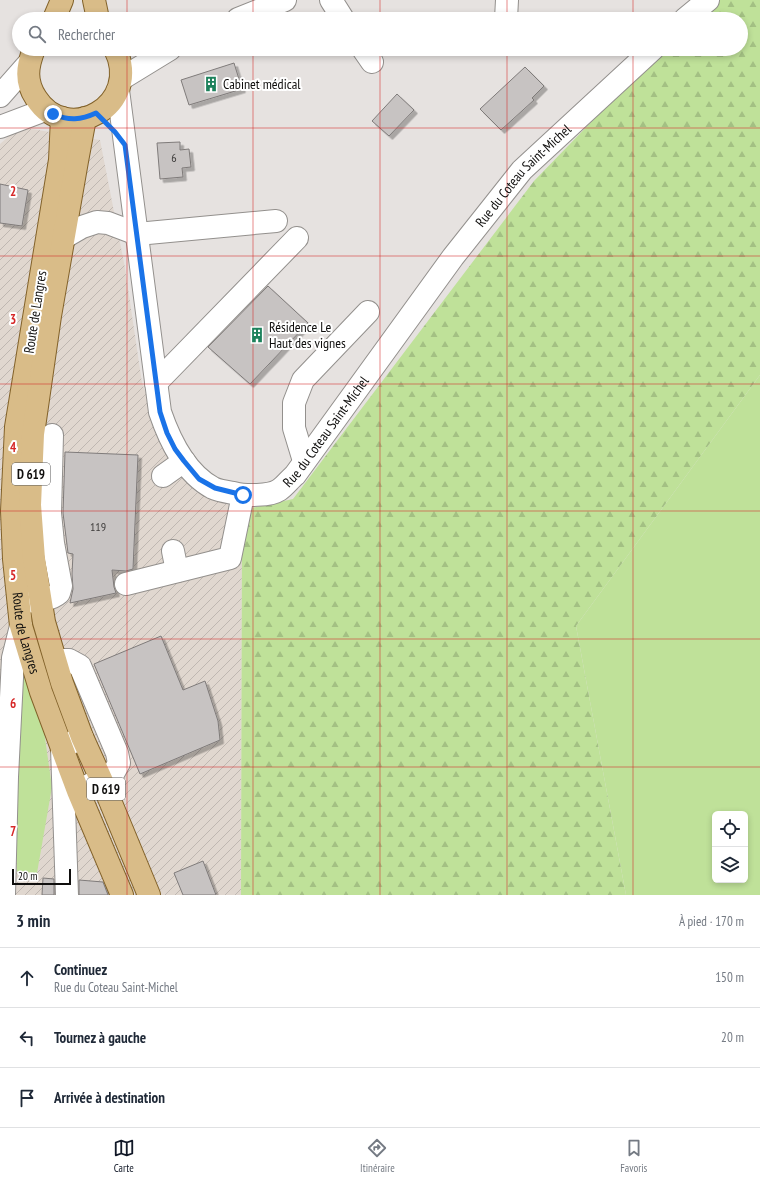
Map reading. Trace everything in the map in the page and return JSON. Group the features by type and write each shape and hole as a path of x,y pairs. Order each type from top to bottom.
{"main road":[{"path":"57,12 62,0"},
{"path":"94,0 97,12"},
{"path":"31,56 28,77 32,91 53,114 74,120 91,116 103,110 112,101 120,85 122,68 118,56"},
{"name":"Route de Langres","path":"53,114 60,160 16,427 12,511 21,626 40,692 78,791 122,895"},
{"name":"Route de Langres","path":"82,737 62,683 44,622 40,600 16,559 30,505 33,434 63,238 91,116"},
{"name":"D 619","path":"82,737 149,895"}],"street":[{"path":"255,12 285,0"},
{"path":"331,0 339,12"},
{"path":"506,12 507,0"},
{"path":"693,12 708,0"},
{"path":"0,96 31,56"},
{"path":"120,85 160,56"},
{"name":"Rue du Coteau Saint-Michel","path":"120,85 125,145 160,412 167,433 184,461 199,479 215,488 243,495 256,495 278,490 294,474 453,258 522,170 645,56"},
{"path":"0,127 53,114"},
{"path":"91,116 115,132 125,145"},
{"path":"63,238 82,227 97,222 108,223 137,234 276,221"},
{"path":"156,383 297,238"},
{"path":"304,461 294,428 294,403 303,380 368,312"},
{"path":"19,603 56,597 61,586 53,543 50,513 52,435"},
{"path":"163,476 184,461"},
{"path":"126,584 175,561 230,558 243,495"},
{"path":"0,648 21,626"},
{"path":"4,895 7,777 13,658 21,626"},
{"path":"56,660 69,660 80,666 117,753 119,763 114,772 78,791"},
{"path":"66,895 62,748 82,737"}],"shaded area":[{"path":"19,127 100,140 125,268 142,383 172,462 196,492 242,510 241,895 0,895 0,144"}],"green space":[{"path":"709,0 760,0 760,375 576,626 626,895 241,895 242,510 293,499 534,181 655,56 748,56 748,12 698,12"},
{"path":"760,375 760,895 626,895 576,626"},
{"path":"18,673 27,673 43,724 52,787 37,873 17,872 13,751"}],"building":[{"name":"Cabinet médical","path":"234,63 242,89 189,105 181,80"},
{"path":"525,67 544,86 532,98 534,100 501,130 480,109"},
{"path":"397,94 414,110 389,136 372,121"},
{"path":"180,142 180,150 189,149 191,167 182,168 183,177 160,179 157,143"},
{"path":"0,184 28,190 22,226 0,223"},
{"name":"Résidence Le Haut des vignes","path":"268,286 308,323 250,384 208,347"},
{"path":"65,452 138,455 133,569 126,571 112,570 116,593 70,603 73,589 73,554 68,553 63,513"},
{"path":"161,636 183,690 205,681 218,721 220,740 140,774 94,664"},
{"path":"203,861 216,895 183,895 174,873"},
{"path":"43,878 54,879 54,895 42,895"},
{"path":"79,880 103,882 108,895 79,895"}],"place":[{"name":"Cabinet médical","path":"211,84"},
{"name":"Résidence Le Haut des vignes","path":"257,335"}],"route":[{"path":"53,114 62,118 74,120 86,118 96,113 115,132 125,145 160,412 167,433 175,449 199,479 215,488 243,495"}]}
